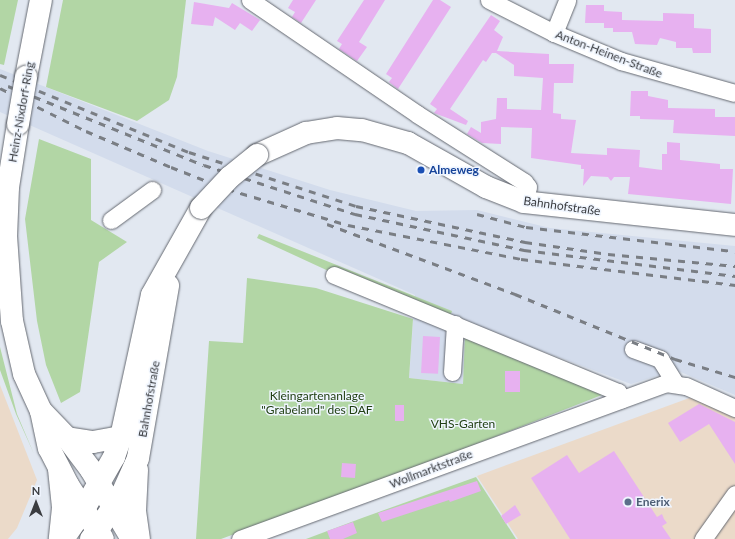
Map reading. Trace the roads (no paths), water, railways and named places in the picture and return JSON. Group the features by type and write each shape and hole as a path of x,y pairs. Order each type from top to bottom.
{"main road":[{"name":"Heinz-Nixdorf-Ring","path":"41,0 26,77 8,187 6,236 12,321 24,374 41,411 49,448 59,469 84,509 97,536"},
{"name":"Bahnhofstraße","path":"62,539 84,509 114,457 121,437 147,310 172,258 201,208 230,177 257,155 306,133 337,128 377,132 408,143 486,187 735,225"},
{"name":"Bahnhofstraße","path":"97,536 138,458 149,410 172,258"},
{"name":"Heinz-Nixdorf-Ring","path":"41,411 68,438 100,483 132,539"},
{"path":"68,438 93,442 121,437"},
{"path":"138,458 135,511 139,539"},
{"path":"59,469 63,508 62,539"}],"street":[{"path":"250,0 416,114 524,192"},
{"name":"Anton-Heinen-Straße","path":"489,0 554,33 635,66 735,93"},
{"path":"554,33 567,0"},
{"path":"111,220 152,190"},
{"path":"334,275 618,392 621,399"},
{"path":"452,372 454,324"},
{"path":"633,349 660,359 675,384"},
{"name":"Wollmarktstraße","path":"240,539 666,383 675,384 735,408"},
{"path":"703,539 735,494"}],"railway":[{"path":"0,75 189,152 356,206 525,242 608,254 735,266"},
{"path":"8,86 204,165 355,214 524,250 735,276"},
{"path":"0,88 86,131 171,167 227,189 348,225 521,259 735,285"},
{"path":"477,214 526,227 735,251"},
{"path":"327,224 515,294 675,359 735,377"}],"place":[{"name":"Almeweg","path":"421,170"},
{"name":"Enerix","path":"628,502"}],"park label":[{"name":"Kleingartenanlage \"Grabeland\" des DAF","path":"317,403"},
{"name":"VHS-Garten","path":"463,424"}]}
